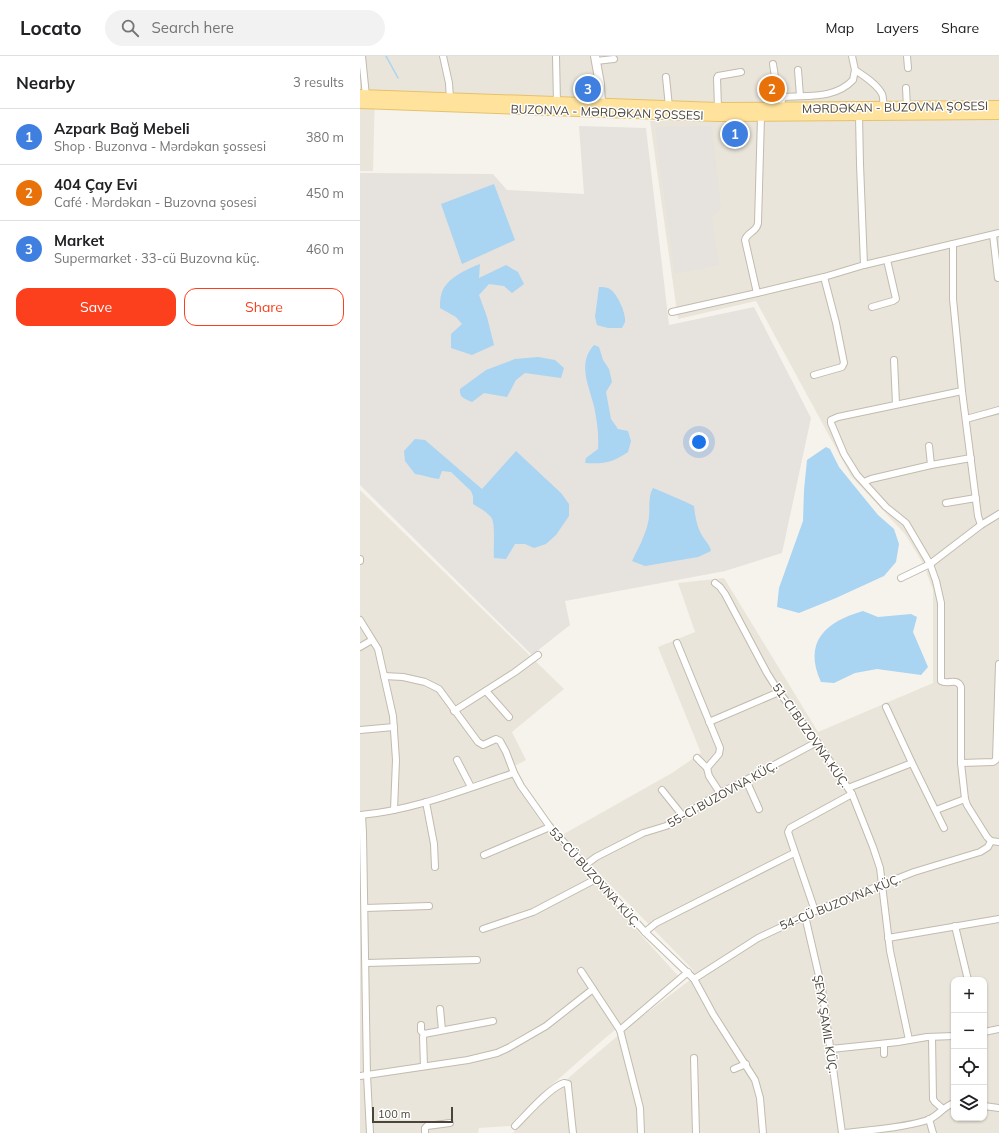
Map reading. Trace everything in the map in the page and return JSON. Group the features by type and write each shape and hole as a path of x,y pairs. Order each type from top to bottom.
{"main road":[{"name":"MƏRDƏKAN - BUZOVNA ŞOSESI","path":"362,98 450,99 718,108 781,104 883,107 999,106"},
{"name":"BUZONVA - MƏRDƏKAN ŞOSSESI","path":"362,98 624,113 761,117 999,114"}],"street":[{"path":"362,56 362,98"},
{"path":"443,56 449,83 450,99"},
{"path":"556,56 557,103"},
{"path":"781,104 785,97 826,94 840,90 853,80 855,70 852,56"},
{"path":"907,56 908,68"},
{"path":"601,105 600,84 595,58 614,59"},
{"path":"773,64 781,104"},
{"path":"798,70 800,96"},
{"path":"855,70 867,78 880,92 883,98 883,107"},
{"path":"718,108 717,78 722,75 741,72"},
{"path":"666,77 669,107"},
{"path":"906,88 907,107"},
{"path":"859,115 864,265"},
{"path":"757,293 745,240 748,234 756,229 758,223 761,117"},
{"path":"672,312 824,277 864,265 996,234 998,278"},
{"path":"953,244 953,289 962,391 978,516 981,525"},
{"path":"872,307 893,301 896,298 887,260"},
{"path":"814,375 842,367 844,363 836,323 824,277"},
{"path":"894,360 896,404"},
{"path":"962,391 838,417 831,420 831,426 844,454 864,482 886,507 906,523 930,564 941,603 941,680 945,683 957,682 961,687 961,763 965,799 967,805 991,841 999,842"},
{"path":"966,419 999,410"},
{"path":"929,446 931,464"},
{"path":"864,482 931,464 971,458"},
{"path":"946,503 976,498"},
{"path":"901,578 930,564 981,525 999,514"},
{"name":"51-CI BUZOVNA KÜÇ.","path":"715,583 725,594 758,658 779,692 818,742 852,794 876,856 882,885 888,938 909,1040"},
{"path":"360,620 378,649 394,727 396,760 394,810"},
{"path":"360,647 372,640"},
{"path":"677,643 720,752 707,768"},
{"path":"454,711 538,655"},
{"path":"961,763 993,762 996,760 999,664"},
{"name":"53-CÜ BUZOVNA KÜÇ.","path":"384,676 403,677 433,685 444,694 454,711 475,739 480,743 486,744 496,739 500,741 521,786 550,827 645,932 694,979 713,1014 755,1080 758,1088 763,1118 763,1133"},
{"path":"486,691 509,717"},
{"path":"709,722 779,692"},
{"path":"886,707 944,828"},
{"path":"360,730 394,727"},
{"name":"55-CI BUZOVNA KÜÇ.","path":"584,866 596,857 643,833 662,827 720,793 818,742"},
{"path":"697,758 707,768 709,776 720,793"},
{"path":"458,760 470,787"},
{"path":"848,788 912,763"},
{"path":"370,1133 364,966 365,908 361,815 394,810 426,802 514,773"},
{"path":"746,780 759,809"},
{"path":"662,790 682,816"},
{"path":"815,911 788,832 790,828 852,794"},
{"path":"936,810 965,799"},
{"path":"426,802 434,844 435,867"},
{"path":"484,855 550,827"},
{"name":"54-CÜ BUZOVNA KÜÇ.","path":"694,979 758,938 804,916 914,872 980,852 988,847 991,841"},
{"path":"645,932 656,923 794,853"},
{"path":"483,929 533,912 596,879"},
{"path":"365,908 430,906"},
{"name":"ŞEYX ŞAMIL KÜÇ.","path":"804,916 822,989 843,1133"},
{"path":"888,938 999,920"},
{"path":"955,926 967,977"},
{"path":"364,966 477,960"},
{"path":"581,971 620,1030 640,1108 641,1133"},
{"path":"620,1030 688,972"},
{"path":"360,1076 480,1058 508,1048 551,1023 593,989"},
{"path":"440,1009 442,1030"},
{"path":"424,1034 493,1021"},
{"path":"421,1025 421,1031 424,1034 424,1066"},
{"path":"987,1031 999,1029"},
{"path":"831,1049 951,1036"},
{"path":"932,1037 933,1099 934,1102 943,1109"},
{"path":"884,1044 884,1054"},
{"path":"694,1058 696,1133"},
{"path":"734,1069 746,1064"},
{"path":"515,1126 547,1095 559,1085 566,1083 568,1086 572,1133"},
{"path":"843,1133 863,1132 930,1119 947,1105 951,1104"},
{"path":"987,1106 999,1108"},
{"path":"930,1119 933,1133"},
{"path":"425,1133 425,1128 427,1126 450,1123"},
{"path":"899,1125 900,1133"}],"shaded area":[{"path":"360,56 999,56 999,102 756,103 607,100 375,92 373,171 360,171"},
{"path":"999,118 999,510 924,565 905,534 851,476 756,301 678,319 650,121"},
{"path":"579,126 646,128 669,325 754,307 811,418 782,553 725,571 565,601 570,625 532,655 360,485 360,173 493,174 507,190 584,194"},
{"path":"712,126 721,209 712,216 719,265 675,274 655,127"},
{"path":"360,490 564,689 512,732 526,760 509,769 518,788 541,822 558,843 679,977 604,1039 546,1090 510,1126 479,1128 478,1133 360,1133"},
{"path":"999,517 999,1133 513,1133 574,1073 628,1027 690,980 693,970 562,835 672,773 701,753 658,647 695,632 678,583 724,578 818,732 933,683 933,590 926,571"}],"water":[{"path":"494,184 515,240 462,264 441,204"},
{"path":"480,264 479,278 506,265 518,272 524,284 512,293 504,286 489,284 479,295 487,317 494,345 472,355 451,348 451,334 462,324 456,317 440,308 440,300 442,292 448,282 464,271"},
{"path":"599,287 608,288 618,298 625,318 622,328 608,328 597,325 595,317"},
{"path":"594,345 599,347 603,360 609,369 612,382 606,392 611,419 618,429 628,431 631,441 628,452 612,461 603,463 585,463 586,458 598,449 596,417 587,383 585,367 586,359"},
{"path":"538,357 555,360 564,368 561,378 525,373 516,380 507,397 484,393 472,402 463,398 460,394 460,389 486,370 515,359"},
{"path":"415,439 425,440 482,489 516,451 561,493 569,504 569,516 556,535 546,544 534,548 525,544 515,544 506,559 494,558 493,520 487,513 473,504 473,496 471,491 451,472 442,471 439,479 415,474 405,461 404,451"},
{"path":"826,447 830,449 839,467 878,515 894,529 899,544 896,562 884,576 799,613 777,607 779,588 803,521 807,460"},
{"path":"653,488 694,506 699,530 709,545 711,551 698,557 645,566 632,561 647,528 650,496"},
{"path":"863,611 878,617 911,614 917,617 913,632 928,667 921,675 877,669 855,673 834,683 821,682 816,668 815,656 816,645 821,636 828,628 838,621"}],"waterway":[{"path":"386,56 398,78"}],"place":[{"name":"Market","path":"588,89"},
{"name":"404 Çay Evi","path":"772,89"},
{"name":"Azpark Bağ Mebeli","path":"735,134"}]}
